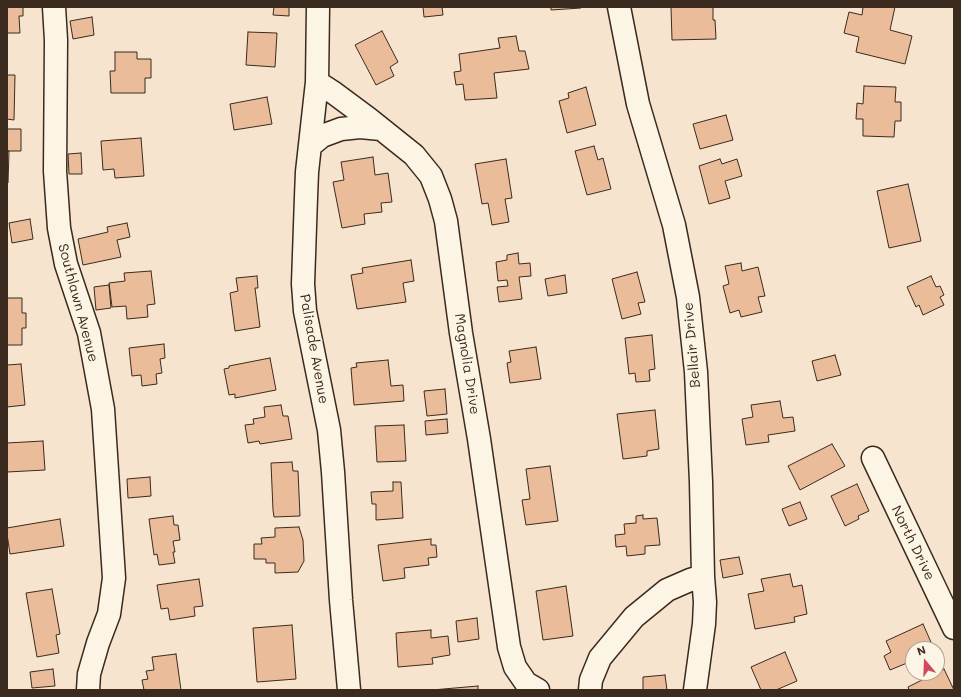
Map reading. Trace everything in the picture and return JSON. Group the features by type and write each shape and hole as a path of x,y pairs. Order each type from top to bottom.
{"street":[{"name":"Southlawn Avenue","path":"54,7 56,40 54,171 59,228 66,264 89,333 103,409 114,578 109,614 88,674 88,690"},
{"name":"Palisade Avenue","path":"318,7 317,82 307,172 303,284 305,311 329,430 349,690"},
{"name":"Bellair Drive","path":"619,7 638,104 674,225 688,297 696,372 705,602 704,624 694,690"},
{"name":"Magnolia Drive","path":"317,82 382,129 414,155 431,176 440,199 446,221 461,333 479,439 509,647 515,666 526,683 538,690"},
{"path":"310,146 322,136 341,129 382,129"},
{"name":"North Drive","path":"873,458 954,628"},
{"path":"590,690 591,680 600,658 634,617 667,590 703,576"}],"building":[{"path":"7,7 23,7 23,16 19,16 20,33 7,33"},
{"path":"274,7 289,7 289,16 273,15"},
{"path":"423,7 442,7 443,15 424,17"},
{"path":"551,7 581,7 581,8 551,10"},
{"path":"671,7 713,7 713,20 715,20 716,39 672,40"},
{"path":"863,7 895,7 890,30 912,36 905,64 856,52 859,37 844,33 849,12 862,15"},
{"path":"92,17 94,35 73,39 70,21"},
{"path":"382,31 398,62 390,67 394,76 376,85 355,45"},
{"path":"248,32 277,33 275,67 246,65"},
{"path":"516,36 519,51 525,51 529,69 494,73 497,98 465,100 463,84 456,85 454,72 461,71 459,54 500,48 498,38"},
{"path":"115,52 137,52 137,59 151,59 151,78 145,78 145,93 111,93 110,71 115,71"},
{"path":"7,75 15,75 14,120 7,119"},
{"path":"864,86 896,87 895,102 901,102 901,121 895,121 894,137 863,136 863,119 856,119 857,103 863,104"},
{"path":"586,87 596,125 567,133 559,101 569,98 568,93"},
{"path":"267,97 272,124 234,130 230,104"},
{"path":"726,115 733,140 700,149 693,124"},
{"path":"7,129 21,129 21,151 7,151"},
{"path":"141,138 144,176 115,178 114,169 103,170 101,141"},
{"path":"594,146 598,160 603,158 611,189 587,195 575,151"},
{"path":"7,151 9,151 8,183 7,183"},
{"path":"81,153 82,174 69,174 68,154"},
{"path":"373,157 375,175 388,173 392,202 381,203 382,212 364,214 365,224 342,228 333,182 344,180 341,162"},
{"path":"506,159 512,198 505,199 509,222 492,225 488,203 482,204 475,164"},
{"path":"720,159 722,164 737,159 742,176 725,181 730,198 709,204 699,166"},
{"path":"908,184 921,241 889,248 877,191"},
{"path":"30,219 33,239 12,243 9,223"},
{"path":"127,223 130,237 117,240 121,257 83,265 78,239 108,232 107,227"},
{"path":"518,253 519,264 530,263 531,276 519,277 522,299 499,302 497,287 508,286 507,280 498,281 496,262 507,260 507,255"},
{"path":"411,260 414,281 403,283 406,302 357,309 351,275 363,273 362,268"},
{"path":"741,263 742,271 758,267 765,296 758,297 762,312 741,317 739,310 730,313 723,286 729,284 725,266"},
{"path":"151,271 155,304 147,305 148,317 127,319 126,306 112,307 109,283 125,281 124,273"},
{"path":"637,272 645,302 638,303 641,314 622,319 612,279"},
{"path":"565,275 567,293 548,296 545,279"},
{"path":"257,276 258,288 255,288 260,327 235,331 230,293 238,291 236,278"},
{"path":"931,276 936,287 940,286 944,295 940,297 944,305 923,315 919,305 916,307 907,287"},
{"path":"109,285 111,308 96,310 94,287"},
{"path":"7,298 22,298 22,313 26,313 26,328 22,328 22,345 7,345"},
{"path":"652,335 655,369 649,370 650,381 636,382 635,373 629,374 625,338"},
{"path":"164,344 165,358 160,359 162,373 156,374 157,384 142,386 141,375 132,376 129,348"},
{"path":"536,347 541,379 510,383 507,363 511,362 509,351"},
{"path":"835,355 841,375 817,381 812,361"},
{"path":"270,358 276,390 235,398 235,394 229,395 224,369 229,368 229,366"},
{"path":"388,360 391,386 403,385 404,401 354,405 351,368 357,367 356,363"},
{"path":"21,364 25,405 7,407 7,365"},
{"path":"445,389 447,414 427,416 424,391"},
{"path":"780,401 783,418 793,417 795,431 768,435 769,442 746,445 742,419 753,417 751,405"},
{"path":"281,405 283,416 288,416 292,439 260,444 259,441 248,443 245,425 254,424 253,419 265,417 264,407"},
{"path":"655,410 659,449 647,451 647,456 623,459 617,414"},
{"path":"447,419 448,433 426,435 425,421"},
{"path":"404,425 406,461 377,462 375,426"},
{"path":"43,441 45,470 7,472 7,443"},
{"path":"832,444 845,466 800,490 788,466"},
{"path":"292,462 293,471 298,471 300,516 274,517 271,463"},
{"path":"550,466 558,521 526,525 522,500 530,499 526,469"},
{"path":"150,477 151,496 128,498 127,479"},
{"path":"393,482 401,482 403,518 376,520 376,504 372,504 371,492 393,491"},
{"path":"857,484 869,511 858,516 859,519 845,526 831,496"},
{"path":"800,502 807,519 789,526 782,509"},
{"path":"643,515 643,519 657,518 660,545 645,546 645,554 627,556 626,546 616,547 615,535 625,534 624,524 636,523 636,516"},
{"path":"173,516 174,525 178,525 180,540 173,541 175,563 159,565 157,554 154,555 149,519"},
{"path":"60,519 64,546 10,554 7,528"},
{"path":"299,527 303,540 304,561 298,572 275,573 275,563 266,563 266,559 254,559 254,544 262,544 261,538 275,537 275,528"},
{"path":"431,539 431,545 436,545 437,557 428,558 429,565 404,568 405,578 383,581 378,545"},
{"path":"739,557 743,574 723,578 720,560"},
{"path":"790,574 793,587 802,585 807,614 794,617 795,622 755,629 748,594 764,591 761,579"},
{"path":"199,579 203,606 194,607 195,616 170,620 168,608 161,609 157,585"},
{"path":"566,586 573,636 543,640 536,591"},
{"path":"52,589 60,634 56,635 59,653 37,657 26,593"},
{"path":"477,618 479,639 458,642 456,621"},
{"path":"923,624 930,641 905,641 905,664 890,670 884,656 891,652 886,641"},
{"path":"292,625 296,679 257,682 253,628"},
{"path":"431,630 431,638 448,636 450,655 432,658 433,664 398,667 396,633"},
{"path":"785,652 797,681 776,690 761,690 751,667"},
{"path":"176,654 181,690 144,690 142,680 148,679 146,671 154,670 152,657"},
{"path":"53,669 55,686 32,688 30,672"},
{"path":"945,671 954,690 909,690 908,687 920,681 945,681"},
{"path":"665,675 667,690 643,690 643,677"},
{"path":"478,686 478,690 432,690"}]}
